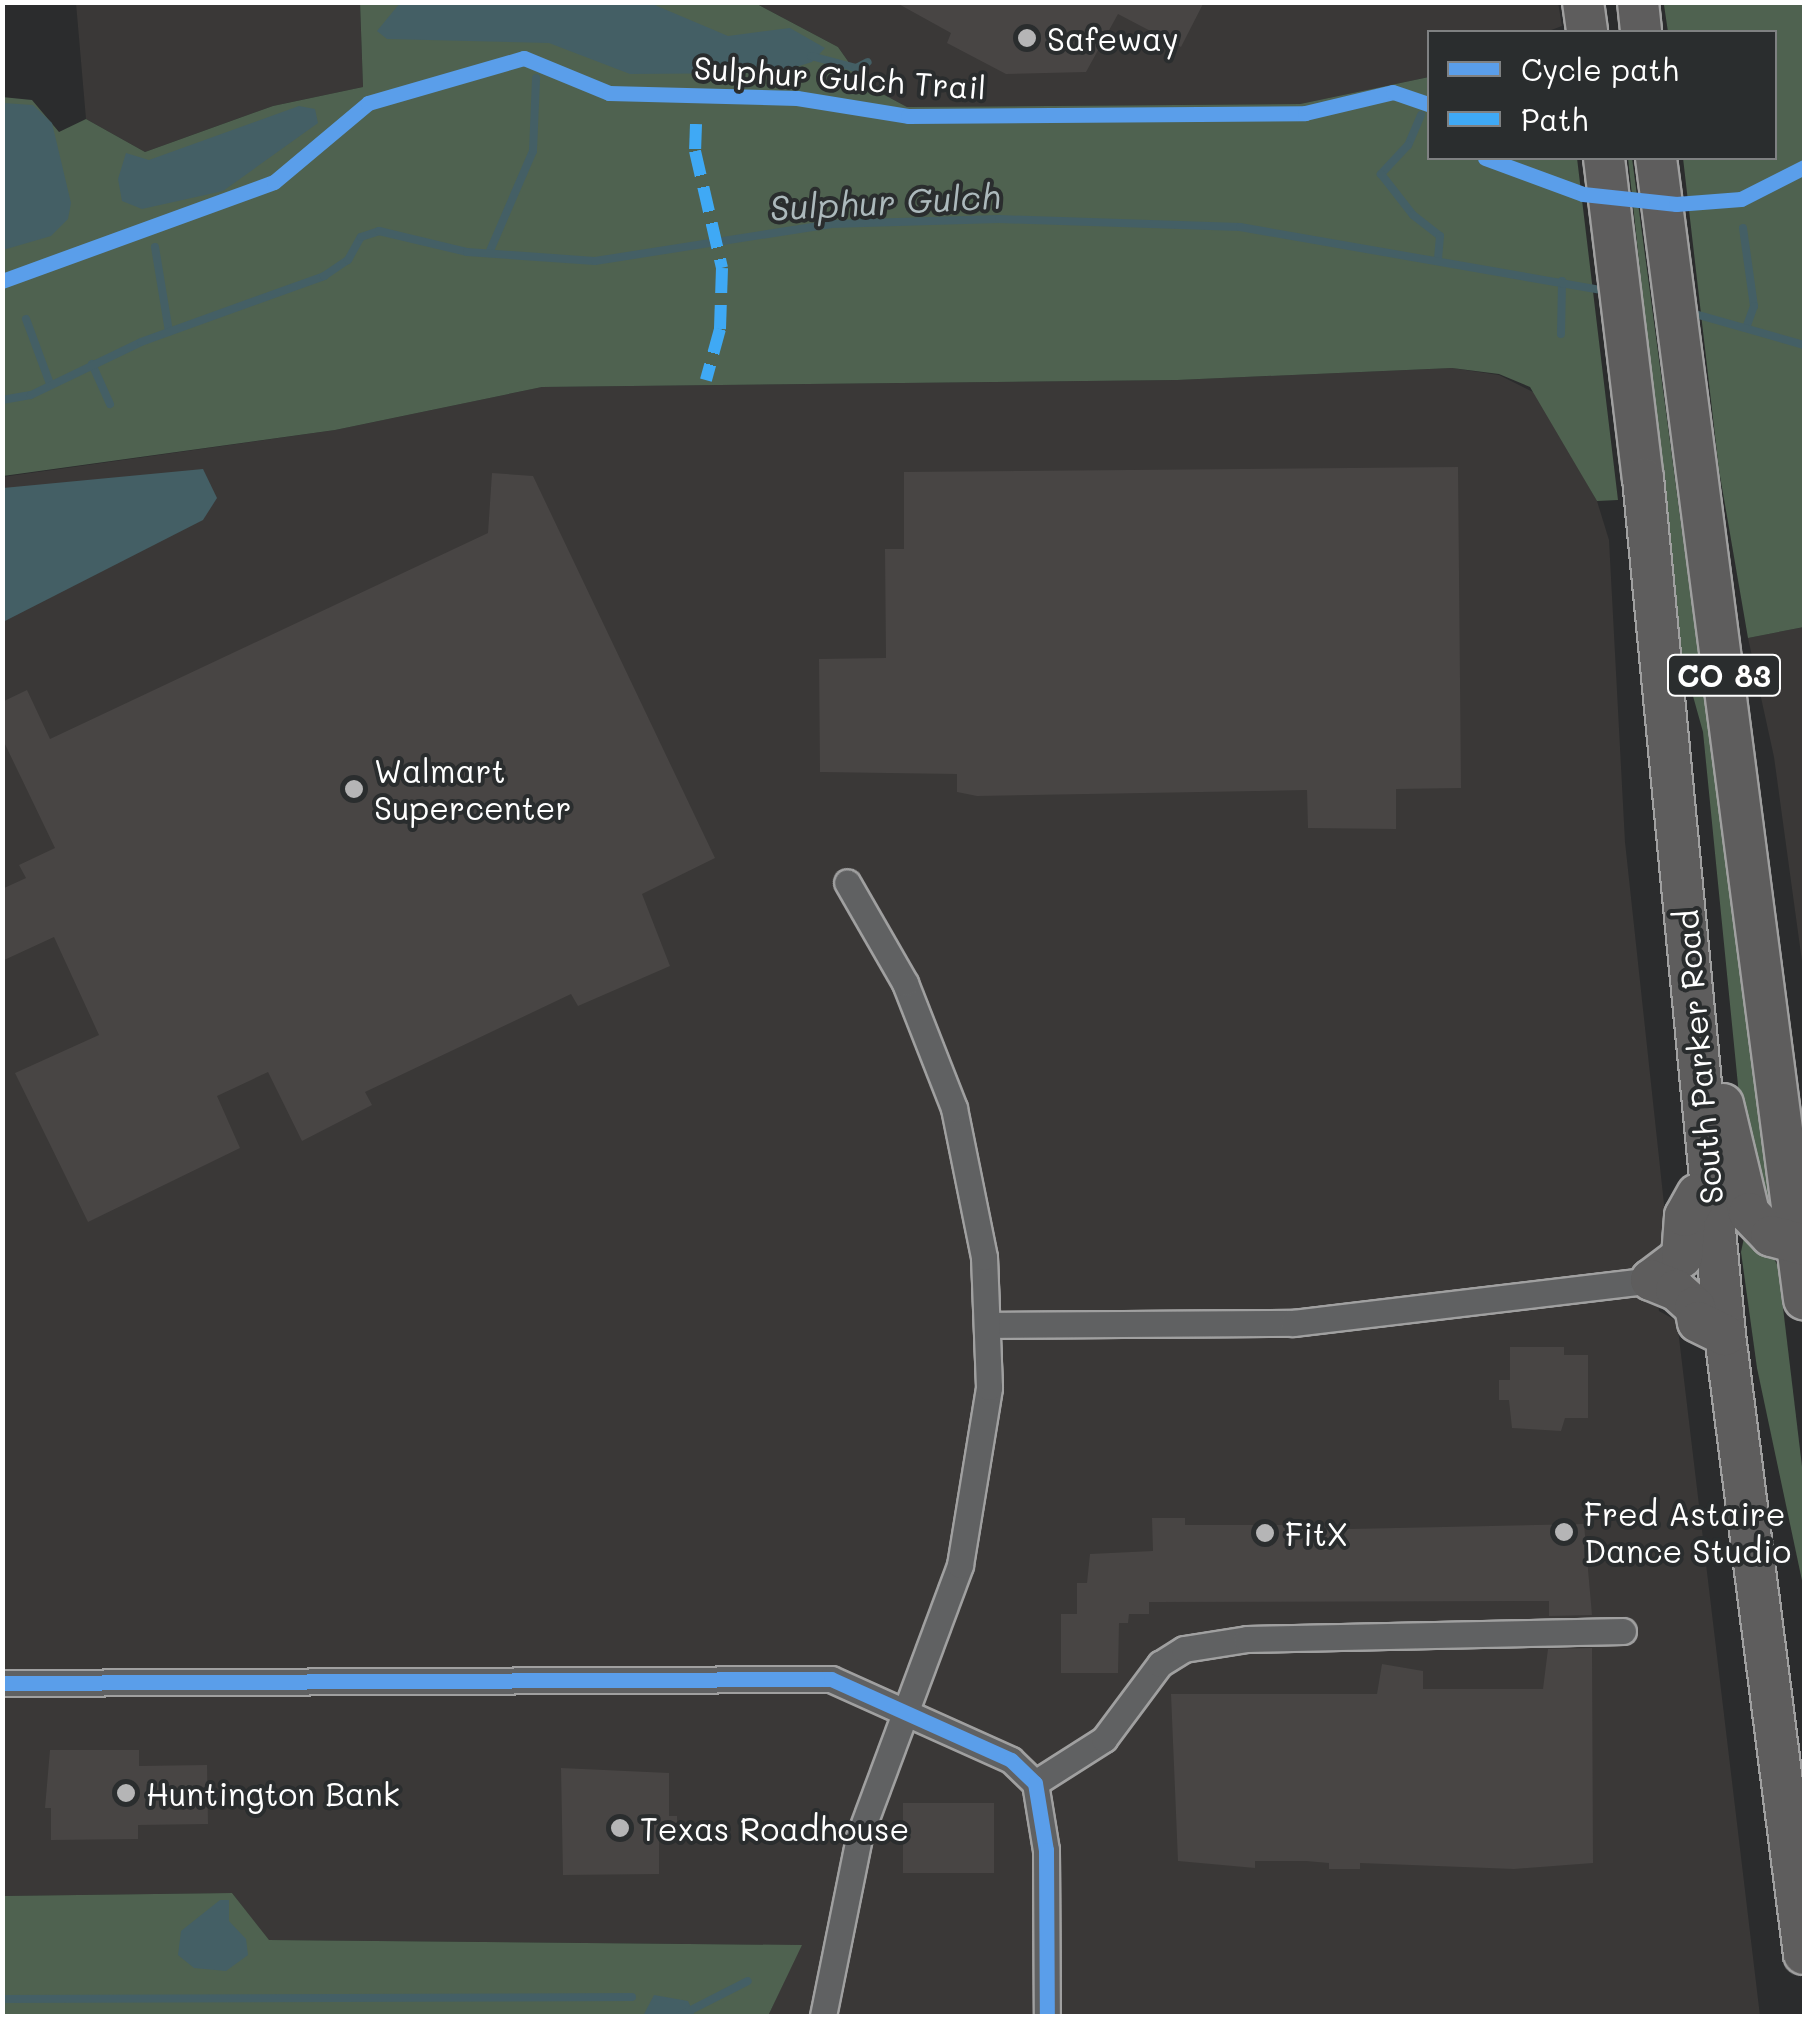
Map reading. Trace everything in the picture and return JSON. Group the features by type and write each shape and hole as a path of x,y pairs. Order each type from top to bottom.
{"highway":[{"path":"1583,2 1588,30"},
{"path":"1638,2 1641,30"},
{"name":"South Parker Road","path":"1604,160 1642,478 1725,1335 1804,1954"},
{"name":"CO 83","path":"1656,160 1694,472 1801,1245 1804,1299"},
{"path":"1753,877 1804,1106"},
{"path":"1688,944 1743,1198 1771,1236 1801,1245"},
{"path":"1651,1280 1682,1257 1685,1216 1708,1174"},
{"path":"1651,1280 1676,1290 1695,1307 1698,1322 1725,1335"}],"street":[{"path":"823,2016 860,1837 954,1586 973,1508 985,1429 988,1325 976,1204 954,1108 905,984 847,882"},
{"path":"988,1325 1293,1323 1651,1280"},
{"path":"1035,1783 1104,1739 1160,1664 1184,1650 1247,1639 1623,1631"},
{"path":"2,1683 821,1677 1010,1760 1035,1783 1046,1850 1047,2016"}],"shaded area":[{"path":"1558,2 1562,26 1551,30 1427,30 1427,77 1300,104 907,107 864,84 838,47 755,3"},
{"path":"76,3 360,3 363,87 273,106 145,152 86,119"},
{"path":"1452,368 1499,375 1537,394 1597,501 1609,540 1625,842 1667,1232 1664,1245 1652,1253 1659,1311 1677,1321 1760,2016 768,2016 801,1945 268,1940 232,1893 3,1896 2,477 335,430 542,387 1177,380"},
{"path":"1804,627 1804,976 1774,757 1748,638"}],"green space":[{"path":"360,2 755,3 838,47 864,84 907,107 1300,104 1427,77 1427,160 1577,160 1618,500 1597,501 1530,387 1499,374 1452,368 1177,380 542,387 335,430 3,476 2,97 32,100 59,132 86,119 145,152 273,106 363,87"},
{"path":"1804,4 1804,627 1748,638 1719,470 1683,160 1777,160 1777,30 1668,30 1664,5"},
{"path":"1628,160 1632,160 1773,1211 1748,1186 1703,732 1681,653"},
{"path":"1745,1233 1768,1248 1778,1266 1804,1483 1804,1590 1757,1368 1741,1252"},
{"path":"232,1893 269,1940 802,1945 768,2016 3,2016 2,1896"}],"water":[{"path":"400,3 650,3 728,36 790,28 825,48 812,62 777,73 630,74 549,43 387,39 377,31"},
{"path":"3,103 33,105 52,123 71,203 68,219 51,236 3,250"},
{"path":"299,106 315,109 318,123 223,191 142,209 122,201 118,179 126,153 149,160"},
{"path":"203,469 217,498 203,520 3,622 3,488"},
{"path":"220,1900 229,1900 229,1921 246,1939 248,1955 226,1971 194,1968 178,1955 181,1931"},
{"path":"654,1995 688,2001 695,2016 643,2016"}],"building":[{"name":"Safeway","path":"895,2 1204,2 1181,47 1118,14 1086,72 1006,74 947,43 951,33"},
{"path":"1458,467 1461,788 1396,789 1396,829 1308,828 1307,790 977,796 957,792 957,774 820,772 819,659 886,658 885,549 904,549 904,472"},
{"name":"Walmart Supercenter","path":"492,473 533,476 715,858 642,894 670,966 578,1006 571,994 365,1092 372,1105 302,1141 268,1072 217,1096 240,1148 88,1222 15,1073 99,1035 54,937 2,961 2,889 26,878 19,865 55,848 2,738 2,702 27,690 50,739 488,533"},
{"path":"1510,1347 1564,1347 1564,1355 1588,1355 1588,1418 1565,1418 1561,1431 1512,1428 1509,1400 1499,1400 1499,1380 1510,1380"},
{"path":"1152,1518 1185,1518 1185,1525 1302,1525 1303,1530 1584,1524 1592,1615 1549,1616 1549,1601 1149,1602 1149,1614 1129,1614 1128,1623 1119,1623 1118,1673 1061,1673 1061,1614 1077,1614 1077,1583 1087,1583 1090,1554 1153,1551"},
{"path":"1592,1648 1593,1863 1514,1869 1360,1863 1360,1869 1329,1869 1329,1863 1306,1861 1255,1861 1255,1868 1178,1861 1171,1694 1377,1694 1382,1664 1423,1671 1423,1689 1543,1689 1548,1649"},
{"name":"Huntington Bank","path":"50,1750 139,1750 139,1766 207,1765 208,1824 138,1825 138,1839 51,1840 51,1808 45,1808"},
{"name":"Texas Roadhouse","path":"561,1768 669,1773 669,1816 677,1816 677,1841 659,1841 659,1874 563,1875"},
{"path":"903,1803 994,1803 994,1873 903,1873"}],"waterway":[{"path":"811,56 856,68 868,62"},
{"path":"489,253 533,151 536,78"},
{"path":"1421,115 1408,145 1381,174 1413,215 1440,236 1438,258"},
{"name":"Sulphur Gulch","path":"2,400 31,395 141,342 324,276 348,260 361,237 379,231 467,252 595,261 830,224 999,219 1240,227 1607,291"},
{"path":"1743,228 1754,306 1746,328"},
{"path":"155,247 169,332"},
{"path":"1561,334 1562,281"},
{"name":"Sulphur Gulch","path":"1688,312 1804,345"},
{"path":"26,319 50,384"},
{"path":"92,364 110,404"},
{"path":"679,2016 748,1981"},
{"path":"2,1999 632,1997"}],"marked path":[{"path":"696,124 695,151 722,268 720,329 706,380"}],"cycle path":[{"name":"Sulphur Gulch Trail","path":"2,281 274,182 368,103 524,58 609,93 797,98 908,116 1305,113 1393,92 1427,104"},
{"path":"1490,160 1583,194 1676,204 1741,199 1804,167"},
{"path":"2,1683 831,1679 1011,1760 1035,1783 1046,1850 1047,2016"}],"place":[{"name":"Safeway","path":"1027,38"},
{"name":"Walmart Supercenter","path":"354,789"},
{"name":"Fred Astaire Dance Studio","path":"1564,1532"},
{"name":"FitX","path":"1265,1533"},
{"name":"Huntington Bank","path":"126,1793"},
{"name":"Texas Roadhouse","path":"620,1828"}]}
